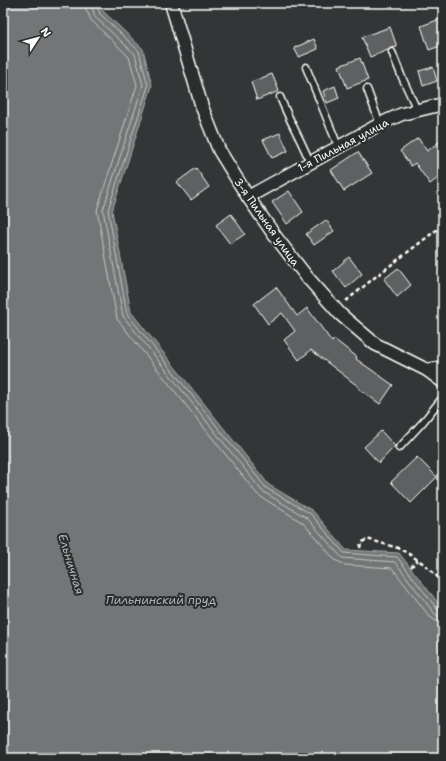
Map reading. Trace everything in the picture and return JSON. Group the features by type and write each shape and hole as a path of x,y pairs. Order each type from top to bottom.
{"street":[{"name":"3-я Пильная улица","path":"172,3 202,107 219,150 248,197 284,248 336,310 375,344 427,370 443,382"},
{"name":"1-я Пильная улица","path":"248,197 380,124 402,114 443,104"},
{"path":"427,370 443,367"}],"lane":[{"path":"392,52 417,110"},
{"path":"306,67 338,146"},
{"path":"367,89 380,124"},
{"path":"280,97 288,119 303,145 310,162"},
{"path":"399,448 443,397"}],"path":[{"path":"336,310 374,278 443,225"},
{"path":"360,548 361,543 367,539 398,548 424,564 443,582"},
{"path":"411,567 418,560"}],"water":[{"name":"Пильнинский пруд","path":"3,3 100,3 103,11 143,49 152,86 112,211 131,312 269,485 313,511 346,550 399,553 443,609 443,758 3,758"}],"building":[{"path":"443,18 443,45 429,50 421,26"},
{"path":"390,27 397,47 370,57 362,37"},
{"path":"314,39 318,49 299,57 294,48"},
{"path":"360,58 368,80 347,88 339,66"},
{"path":"433,67 437,81 423,86 419,71"},
{"path":"272,74 279,91 257,100 251,82"},
{"path":"335,86 339,98 327,103 323,91"},
{"path":"280,133 288,151 272,158 263,140"},
{"path":"418,138 427,151 443,139 443,174 430,184 415,163 411,166 400,151"},
{"path":"358,152 372,173 344,191 331,170"},
{"path":"196,168 209,187 191,200 177,182"},
{"path":"289,191 303,212 287,224 272,202"},
{"path":"231,214 245,234 230,244 216,225"},
{"path":"326,220 334,231 314,245 306,234"},
{"path":"349,257 362,274 346,288 333,271"},
{"path":"398,268 411,285 397,297 384,279"},
{"path":"276,287 297,316 307,308 332,342 334,339 357,357 356,359 393,385 380,404 311,350 299,360 284,340 295,331 282,313 268,324 254,304"},
{"path":"381,431 395,446 379,463 364,447"},
{"path":"417,457 437,477 411,503 391,482"}],"water label":[{"name":"Ельничная","path":"71,564"}]}
